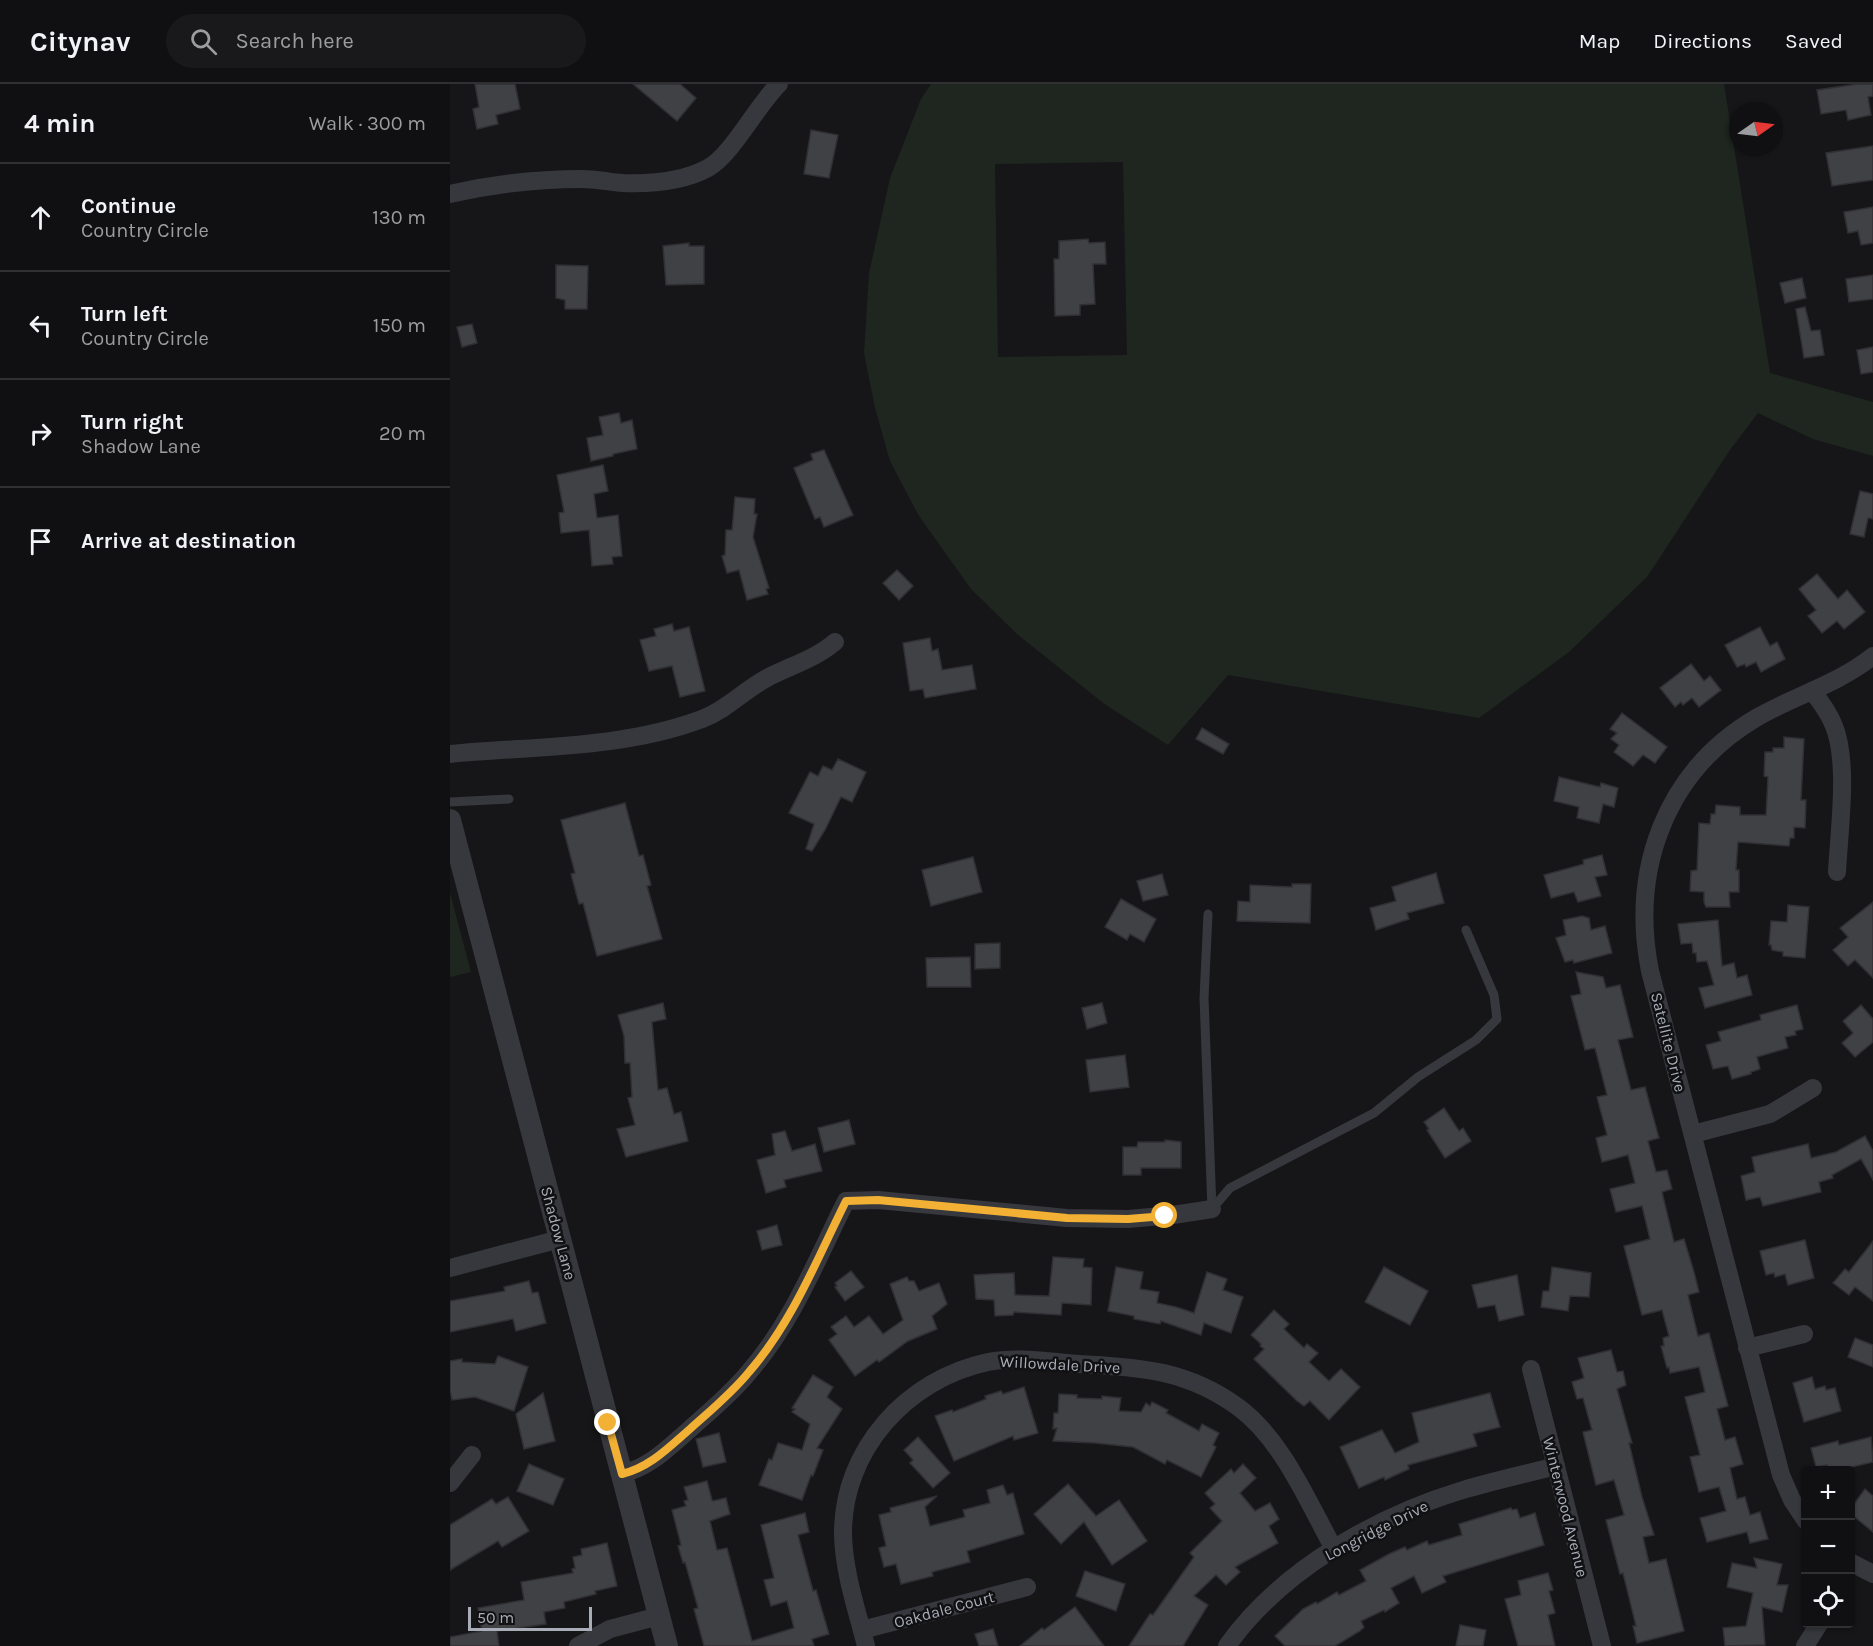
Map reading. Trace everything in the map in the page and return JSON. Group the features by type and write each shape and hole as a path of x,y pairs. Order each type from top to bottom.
{"street":[{"path":"450,194 501,184 584,179 648,183 684,177 709,167 724,154 766,97 779,84"},
{"path":"450,754 584,743 636,737 670,730 704,718 731,704 764,679 821,653 835,642"},
{"name":"Satellite Drive","path":"1805,1520 1792,1500 1781,1475 1692,1134 1646,951 1644,890 1649,862 1658,833 1672,804 1708,755 1757,718 1846,674 1873,656"},
{"path":"1812,691 1830,716 1840,746 1842,767 1837,872"},
{"name":"Shadow Lane","path":"450,820 667,1646"},
{"path":"1692,1134 1770,1114 1813,1088"},
{"path":"622,1474 637,1470 653,1461 726,1397 749,1373 771,1344 791,1311 846,1201 878,1200 1077,1218 1128,1219 1212,1209"},
{"path":"450,1268 560,1239"},
{"path":"1747,1348 1804,1334"},
{"name":"Willowdale Drive","path":"864,1638 849,1579 843,1533 845,1506 851,1480 861,1456 874,1434 914,1393 948,1374 990,1362 1018,1359 1136,1368 1187,1379 1212,1390 1240,1409 1262,1430 1281,1454 1334,1549"},
{"name":"Winterwood Avenue","path":"1530,1369 1602,1646"},
{"path":"450,1483 472,1455"},
{"name":"Longridge Drive","path":"1227,1646 1250,1616 1277,1589 1334,1549 1418,1507 1462,1491 1556,1466"},
{"path":"1855,1567 1873,1574"},
{"name":"Oakdale Court","path":"864,1638 1027,1587"},
{"path":"578,1646 610,1629 659,1616"},
{"path":"1805,1646 1816,1628"}],"lane":[{"path":"450,802 509,799"},
{"path":"1208,914 1204,998 1212,1209"},
{"path":"1212,1209 1230,1188 1374,1113 1419,1077 1476,1040 1497,1019 1494,995 1466,930"}],"shaded area":[{"path":"931,84 1724,84 1729,115 1729,156 1735,156 1770,373 1873,402 1873,456 1813,439 1758,413 1730,450 1647,577 1569,652 1479,718 1228,675 1168,745 1103,703 1017,634 971,589 919,516 890,461 875,408 864,353 869,273 890,178 921,99","holes":["1123,162 1127,355 998,357 995,164"]},
{"path":"450,893 471,972 450,977"}],"building":[{"path":"475,84 515,84 520,109 496,115 498,124 477,129 473,109 479,107"},
{"path":"633,84 680,84 696,98 677,121"},
{"path":"1873,84 1873,96 1868,97 1871,115 1848,120 1846,110 1821,114 1817,90"},
{"path":"811,130 838,135 829,178 804,174"},
{"path":"1873,146 1873,180 1832,186 1826,153"},
{"path":"1873,207 1873,243 1861,245 1858,231 1848,233 1844,212"},
{"path":"1088,239 1089,243 1105,242 1106,264 1093,264 1095,304 1080,305 1080,315 1055,316 1054,259 1059,259 1059,241"},
{"path":"689,243 689,246 704,246 704,284 666,285 663,246"},
{"path":"556,265 588,266 587,309 565,309 565,300 556,298"},
{"path":"1873,275 1873,299 1849,302 1846,279"},
{"path":"1802,278 1806,298 1785,303 1780,283"},
{"path":"1805,307 1811,331 1820,330 1824,355 1804,358 1796,309"},
{"path":"472,324 477,343 462,347 457,327"},
{"path":"1873,347 1873,372 1861,374 1857,350"},
{"path":"619,413 621,423 632,420 637,449 591,461 587,438 603,435 599,417"},
{"path":"824,450 853,515 824,527 820,517 815,519 794,468 813,460 811,454"},
{"path":"603,465 608,491 594,494 597,518 618,515 622,556 612,557 613,564 592,566 589,530 561,533 559,513 564,512 557,475"},
{"path":"1860,491 1873,494 1873,519 1868,518 1864,537 1850,534"},
{"path":"735,497 755,499 754,514 757,514 753,537 769,588 766,589 768,594 747,600 739,570 727,573 722,556 725,555 726,530 732,530"},
{"path":"897,570 913,586 899,600 883,583"},
{"path":"1817,574 1838,599 1847,590 1865,612 1844,629 1837,621 1822,633 1808,616 1816,610 1799,589"},
{"path":"672,624 674,631 689,627 705,691 680,697 672,666 649,671 640,640 656,636 654,629"},
{"path":"1760,627 1770,646 1777,642 1785,659 1761,672 1756,662 1746,667 1745,664 1737,667 1725,645"},
{"path":"930,638 932,651 938,649 942,670 972,665 976,689 925,698 923,689 910,691 903,643"},
{"path":"1691,664 1704,681 1710,676 1721,690 1699,707 1692,698 1683,705 1681,702 1675,707 1660,688"},
{"path":"1622,713 1667,747 1655,763 1643,755 1633,766 1614,752 1619,745 1611,739 1617,733 1610,729"},
{"path":"1202,728 1229,744 1223,754 1196,739"},
{"path":"1784,737 1804,739 1801,800 1806,800 1805,828 1794,827 1794,838 1790,838 1789,846 1738,842 1736,870 1739,870 1739,892 1729,892 1730,907 1706,907 1704,892 1690,891 1691,871 1697,870 1699,823 1710,824 1711,814 1715,814 1716,805 1740,807 1740,815 1766,815 1768,777 1764,776 1765,752 1773,752 1773,748 1784,748"},
{"path":"838,759 866,772 852,802 841,797 812,851 806,849 814,824 789,813 810,772 818,776 823,766 832,770"},
{"path":"1559,777 1600,787 1601,783 1618,788 1614,807 1603,804 1599,823 1577,818 1579,807 1554,801"},
{"path":"625,803 639,856 643,855 651,885 647,886 662,939 597,956 583,903 579,904 571,874 575,873 561,820"},
{"path":"1602,855 1607,875 1595,877 1601,896 1578,902 1574,892 1551,898 1544,875 1584,864 1583,860"},
{"path":"973,857 982,892 931,906 922,870"},
{"path":"1436,873 1444,903 1407,913 1409,919 1376,930 1370,908 1396,901 1392,887"},
{"path":"1162,874 1168,895 1143,901 1137,881"},
{"path":"1292,884 1311,884 1310,923 1237,921 1238,901 1250,902 1250,885 1292,887"},
{"path":"1121,899 1156,919 1144,942 1130,934 1127,940 1105,927"},
{"path":"1873,902 1873,978 1855,960 1848,966 1833,950 1848,937 1840,928"},
{"path":"1788,905 1809,907 1805,958 1783,956 1783,952 1772,950 1769,945 1771,921 1787,922"},
{"path":"1582,916 1589,918 1591,930 1605,926 1612,953 1574,963 1573,960 1565,962 1556,938 1566,935 1563,920"},
{"path":"1718,920 1722,966 1734,963 1737,978 1747,975 1752,995 1705,1008 1699,988 1714,985 1707,961 1697,962 1692,943 1681,944 1678,924"},
{"path":"1000,943 1000,968 975,969 975,944"},
{"path":"970,957 971,987 927,987 926,958"},
{"path":"1576,972 1603,977 1606,988 1620,985 1633,1037 1618,1040 1631,1090 1645,1087 1659,1138 1648,1141 1656,1172 1667,1170 1672,1189 1662,1192 1674,1242 1684,1239 1694,1272 1699,1292 1688,1295 1698,1336 1709,1333 1728,1406 1717,1409 1725,1440 1735,1437 1743,1464 1730,1468 1737,1499 1745,1497 1750,1515 1760,1512 1768,1539 1750,1543 1747,1532 1707,1542 1700,1518 1726,1511 1719,1487 1699,1492 1690,1457 1700,1455 1685,1397 1705,1392 1699,1367 1670,1373 1669,1367 1667,1368 1661,1346 1664,1346 1663,1338 1669,1336 1662,1310 1642,1315 1624,1246 1650,1239 1642,1206 1616,1212 1610,1189 1635,1183 1628,1155 1602,1162 1596,1138 1607,1135 1597,1097 1607,1095 1595,1048 1585,1050 1571,996 1581,994"},
{"path":"663,1003 666,1019 652,1022 658,1090 667,1088 674,1114 681,1112 688,1141 626,1157 617,1129 635,1125 628,1098 632,1097 630,1063 625,1063 624,1036 618,1015"},
{"path":"1102,1003 1107,1023 1087,1029 1082,1008"},
{"path":"1797,1005 1803,1029 1795,1031 1796,1035 1785,1037 1788,1048 1757,1057 1760,1069 1751,1074 1732,1079 1728,1066 1713,1069 1706,1045 1721,1041 1718,1032 1761,1020 1760,1015"},
{"path":"1861,1005 1873,1019 1873,1042 1855,1057 1842,1043 1853,1033 1843,1021"},
{"path":"1125,1055 1129,1087 1090,1092 1086,1060"},
{"path":"1444,1108 1459,1131 1463,1128 1471,1141 1445,1158 1424,1122"},
{"path":"849,1120 855,1144 824,1152 818,1128"},
{"path":"785,1131 792,1151 815,1144 822,1171 784,1180 786,1187 766,1193 757,1160 775,1155 772,1134"},
{"path":"1865,1136 1873,1151 1873,1180 1861,1159 1832,1175 1833,1178 1819,1182 1821,1192 1763,1206 1760,1197 1746,1200 1741,1176 1755,1172 1752,1157 1808,1144 1811,1158 1836,1152"},
{"path":"1165,1140 1181,1142 1181,1168 1141,1168 1141,1175 1123,1175 1123,1147 1137,1147 1138,1142 1165,1142"},
{"path":"777,1225 782,1245 762,1250 757,1231"},
{"path":"1805,1240 1814,1278 1788,1285 1785,1274 1775,1277 1774,1273 1766,1275 1760,1251"},
{"path":"1873,1241 1873,1301 1855,1287 1849,1295 1833,1283 1845,1269 1849,1272"},
{"path":"1053,1257 1084,1259 1083,1267 1092,1268 1091,1305 1062,1303 1061,1315 1014,1312 1013,1315 995,1316 994,1300 976,1299 974,1275 989,1274 1014,1273 1015,1295 1049,1296"},
{"path":"1116,1267 1143,1272 1140,1289 1159,1292 1157,1303 1194,1313 1207,1272 1227,1279 1223,1290 1243,1297 1231,1333 1204,1323 1201,1335 1161,1321 1160,1324 1108,1311"},
{"path":"1384,1267 1428,1291 1410,1325 1365,1302"},
{"path":"1552,1267 1591,1273 1589,1297 1570,1296 1568,1311 1541,1307 1543,1291 1549,1291"},
{"path":"851,1271 864,1287 845,1301 835,1287 837,1286 835,1283"},
{"path":"1517,1275 1524,1315 1499,1321 1495,1305 1478,1308 1472,1285"},
{"path":"907,1277 909,1281 914,1281 919,1291 939,1283 947,1304 932,1316 937,1329 908,1341 855,1376 829,1340 837,1334 831,1327 846,1316 854,1327 869,1316 883,1334 903,1320 890,1284"},
{"path":"529,1281 532,1293 538,1292 546,1323 516,1331 513,1319 450,1332 450,1301 505,1291 504,1287"},
{"path":"1274,1310 1289,1324 1284,1329 1304,1348 1307,1344 1318,1353 1309,1362 1329,1381 1341,1369 1360,1387 1329,1420 1310,1401 1304,1406 1297,1401 1254,1359 1264,1349 1251,1335"},
{"path":"1855,1338 1873,1345 1873,1367 1848,1357"},
{"path":"1611,1350 1617,1372 1623,1371 1626,1385 1617,1389 1632,1443 1629,1443 1642,1497 1654,1535 1643,1537 1649,1563 1666,1559 1684,1631 1637,1643 1633,1626 1636,1626 1623,1573 1620,1574 1606,1520 1624,1515 1614,1480 1596,1485 1583,1432 1592,1430 1583,1398 1577,1399 1572,1382 1584,1378 1578,1358"},
{"path":"498,1356 528,1367 514,1411 475,1397 452,1400 450,1361 462,1359 462,1362 495,1364"},
{"path":"813,1375 833,1387 827,1397 842,1409 817,1448 823,1450 802,1500 759,1485 778,1443 802,1450 810,1424 792,1412 795,1409 792,1408"},
{"path":"1812,1377 1815,1389 1825,1386 1826,1390 1835,1388 1841,1411 1804,1422 1793,1383"},
{"path":"1024,1387 1038,1433 1014,1440 1013,1436 954,1461 935,1416 952,1410 953,1412 986,1399 985,1396 1001,1391 1003,1394"},
{"path":"543,1393 555,1441 524,1449 516,1414"},
{"path":"1490,1393 1500,1427 1473,1434 1477,1446 1408,1465 1409,1469 1359,1488 1340,1447 1382,1430 1395,1453 1419,1442 1412,1413"},
{"path":"1059,1394 1077,1395 1077,1398 1102,1399 1102,1396 1121,1398 1119,1411 1141,1412 1146,1403 1150,1406 1152,1402 1168,1410 1166,1413 1199,1431 1202,1424 1219,1433 1213,1445 1216,1447 1201,1477 1167,1460 1165,1464 1133,1447 1053,1441 1057,1428 1053,1429 1054,1413 1058,1413"},
{"path":"719,1433 726,1462 703,1467 696,1439"},
{"path":"918,1437 950,1473 933,1488 910,1463 913,1460 904,1450"},
{"path":"1871,1437 1873,1462 1855,1466 1816,1466 1811,1448 1838,1441 1839,1445"},
{"path":"529,1464 564,1479 553,1505 517,1491"},
{"path":"1243,1464 1256,1478 1240,1493 1255,1511 1270,1503 1279,1519 1269,1526 1278,1543 1235,1567 1240,1572 1226,1585 1216,1575 1194,1596 1208,1605 1183,1646 1129,1646 1150,1614 1153,1615 1194,1557 1190,1553 1222,1521 1210,1508 1215,1504 1205,1493 1231,1469 1234,1473"},
{"path":"707,1481 713,1501 726,1498 730,1514 710,1521 717,1550 727,1548 752,1641 794,1628 787,1601 771,1606 764,1580 774,1578 761,1525 805,1513 809,1532 798,1535 813,1591 816,1590 829,1634 812,1639 814,1646 704,1646 694,1609 698,1608 678,1546 681,1545 672,1510 686,1506 684,1501 688,1500 684,1487"},
{"path":"1068,1484 1096,1516 1119,1500 1147,1541 1112,1565 1084,1522 1061,1544 1034,1514"},
{"path":"1003,1485 1007,1495 1013,1493 1024,1534 967,1551 970,1562 932,1572 933,1576 901,1584 896,1564 884,1567 879,1548 886,1546 879,1515 891,1512 890,1508 937,1496 925,1507 930,1526 965,1517 963,1510 990,1503 987,1490"},
{"path":"1865,1489 1873,1496 1873,1532 1855,1517 1855,1503"},
{"path":"508,1497 529,1531 502,1547 498,1541 450,1570 450,1525 492,1499 496,1504"},
{"path":"1511,1508 1512,1510 1517,1509 1520,1518 1535,1513 1544,1545 1443,1576 1446,1582 1422,1593 1414,1576 1391,1588 1399,1603 1385,1612 1384,1610 1361,1621 1364,1627 1360,1631 1335,1646 1285,1646 1275,1636 1303,1609 1337,1592 1339,1595 1366,1581 1360,1570 1389,1554 1405,1547 1407,1550 1427,1541 1429,1545 1462,1535 1459,1524"},
{"path":"607,1543 617,1586 564,1602 565,1608 544,1612 546,1624 497,1631 499,1646 450,1646 450,1637 482,1631 478,1608 524,1600 521,1582 573,1573 572,1569 575,1568 573,1557 582,1555 581,1549"},
{"path":"1754,1558 1782,1564 1777,1585 1788,1585 1782,1612 1762,1607 1765,1645 1725,1646 1723,1628 1746,1626 1753,1593 1727,1587 1732,1563 1757,1568"},
{"path":"1085,1571 1125,1584 1116,1611 1076,1596"},
{"path":"1548,1573 1553,1590 1549,1591 1555,1613 1548,1615 1555,1646 1518,1646 1505,1599 1521,1595 1518,1581"},
{"path":"1075,1607 1104,1646 1020,1646 1042,1628 1044,1630"},
{"path":"1460,1625 1486,1630 1483,1646 1456,1646"},
{"path":"993,1629 998,1646 979,1646 975,1634"}],"route":[{"path":"608,1423 622,1474 637,1470 653,1461 726,1397 749,1373 771,1344 791,1311 846,1201 878,1200 1067,1218 1128,1219 1165,1216"}]}
